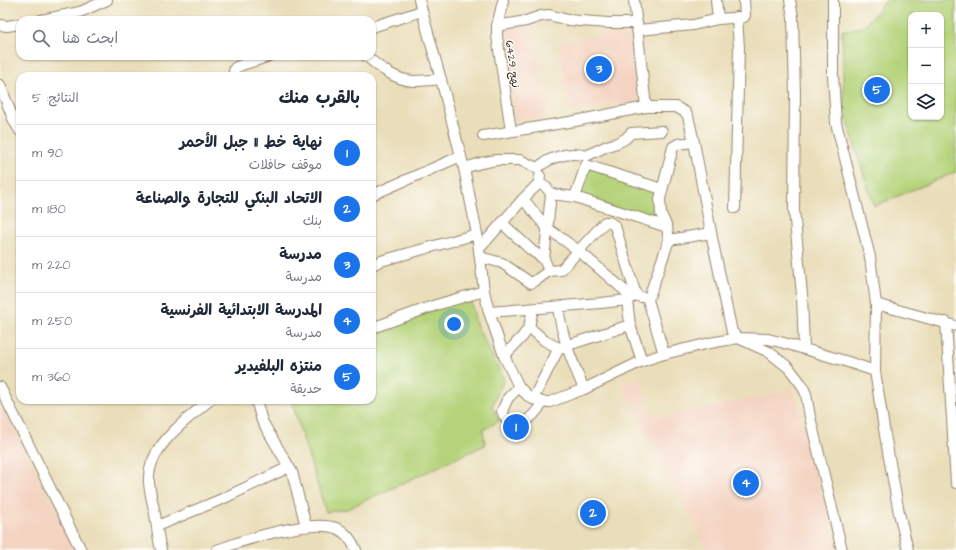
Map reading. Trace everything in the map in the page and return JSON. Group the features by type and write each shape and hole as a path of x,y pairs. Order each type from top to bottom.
{"street":[{"path":"60,16 80,12 107,0"},
{"path":"419,0 464,168 477,234 484,291 489,312 504,356 519,387 533,399 543,402 550,402 584,389 642,361 664,354 738,338 768,339 875,371"},
{"path":"634,0 646,107"},
{"path":"716,0 718,18"},
{"path":"497,26 549,15 568,20 638,26 693,26 718,18 744,16 744,0"},
{"path":"790,0 793,17 795,83 794,210 802,295 804,349"},
{"path":"833,0 833,75 836,123 870,257 876,304 875,371 890,466 908,550"},
{"name":"نهج 6429","path":"503,1 497,26 497,36 511,131"},
{"path":"376,26 422,11"},
{"path":"735,208 739,48 737,17"},
{"path":"0,25 16,25"},
{"path":"234,72 235,68 241,65 260,60"},
{"path":"371,60 392,75 401,78 412,81 441,79"},
{"path":"0,85 16,124"},
{"path":"483,136 575,121 646,107 676,106 685,112 688,116 694,142 732,332 738,338 769,352 789,368 802,385 806,394 842,550"},
{"path":"574,197 586,160 607,146 625,139 631,133 662,131"},
{"path":"664,354 648,300 669,240 667,227 661,214 660,194 674,146 694,142"},
{"path":"537,168 552,158 579,154 586,160 662,189"},
{"path":"376,194 461,156"},
{"path":"464,168 481,163 520,160 537,168 540,176 540,182 551,194 574,197 667,227"},
{"path":"479,253 502,222 540,182"},
{"path":"549,271 544,259 551,194"},
{"path":"522,200 547,228 579,251 631,297"},
{"path":"609,222 610,209"},
{"path":"502,222 531,250 544,259"},
{"path":"479,253 502,263 530,283 549,271 561,270 605,222 609,222 615,226 631,297 630,325 642,361"},
{"path":"669,240 711,233"},
{"path":"376,263 477,234"},
{"path":"376,327 436,305 484,291"},
{"path":"489,312 558,307 631,297 648,300"},
{"path":"876,304 946,322 956,326"},
{"path":"558,307 563,347 584,389"},
{"path":"504,356 523,336 529,327 533,309"},
{"path":"946,322 954,424 956,484"},
{"path":"529,327 545,341 563,347 630,325"},
{"path":"533,399 563,347"},
{"path":"0,387 81,550"},
{"path":"519,387 508,398 502,411 505,418 511,423 522,424 527,421 538,411 543,402"},
{"path":"161,550 149,482 154,458 166,439 205,404"},
{"path":"257,404 262,421 294,478 306,526"},
{"path":"157,526 222,499 289,467"},
{"path":"217,550 288,529 306,526 336,528 344,533 356,550"}],"shaded area":[{"path":"532,20 548,117 515,122 499,26"},
{"path":"630,31 639,95 637,99 633,102 569,112 559,42"},
{"path":"638,376 651,412 661,416 794,390 837,550 707,550 621,383"},
{"path":"0,403 76,550 0,550"}],"green space":[{"path":"887,0 956,0 956,172 874,206 844,109 842,31 863,27"},
{"path":"586,165 659,189 667,225 576,196"},
{"path":"470,297 477,327 504,379 492,406 499,421 483,430 485,445 347,509 326,512 292,404 376,404 376,331"}],"place":[{"name":"مدرسة","path":"599,69"},
{"name":"منتزه البلفيدير","path":"877,90"},
{"name":"نهاية خط 11 جبل الأحمر","path":"516,427"},
{"name":"المدرسة الابتدائية الفرنسية","path":"746,483"},
{"name":"الاتحاد البنكي للتجارة والصناعة","path":"593,513"}]}
